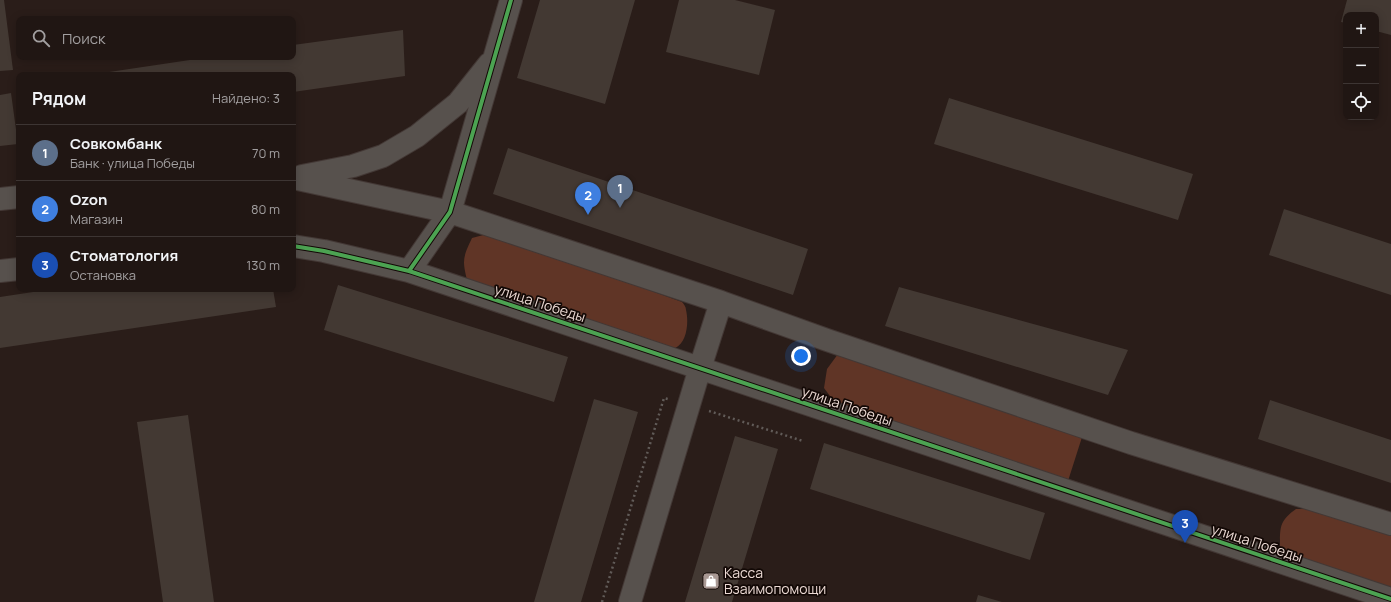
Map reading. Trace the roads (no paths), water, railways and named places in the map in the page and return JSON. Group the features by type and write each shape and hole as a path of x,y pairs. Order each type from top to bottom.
{"street":[{"path":"409,271 450,212 511,0"},
{"path":"296,177 353,166 384,156 417,136 458,103 495,55"},
{"path":"296,179 450,212 721,302 827,340 1131,443 1391,524"},
{"path":"0,199 16,197"},
{"name":"улица Победы","path":"296,246 324,251 409,271 1391,599"},
{"path":"0,272 16,269"},
{"path":"630,602 688,405 721,302"}],"place":[{"name":"Совкомбанк","path":"620,208"},
{"name":"Ozon","path":"588,215"},
{"name":"Стоматология","path":"1185,543"},
{"name":"Касса Взаимопомощи","path":"711,581"}]}
